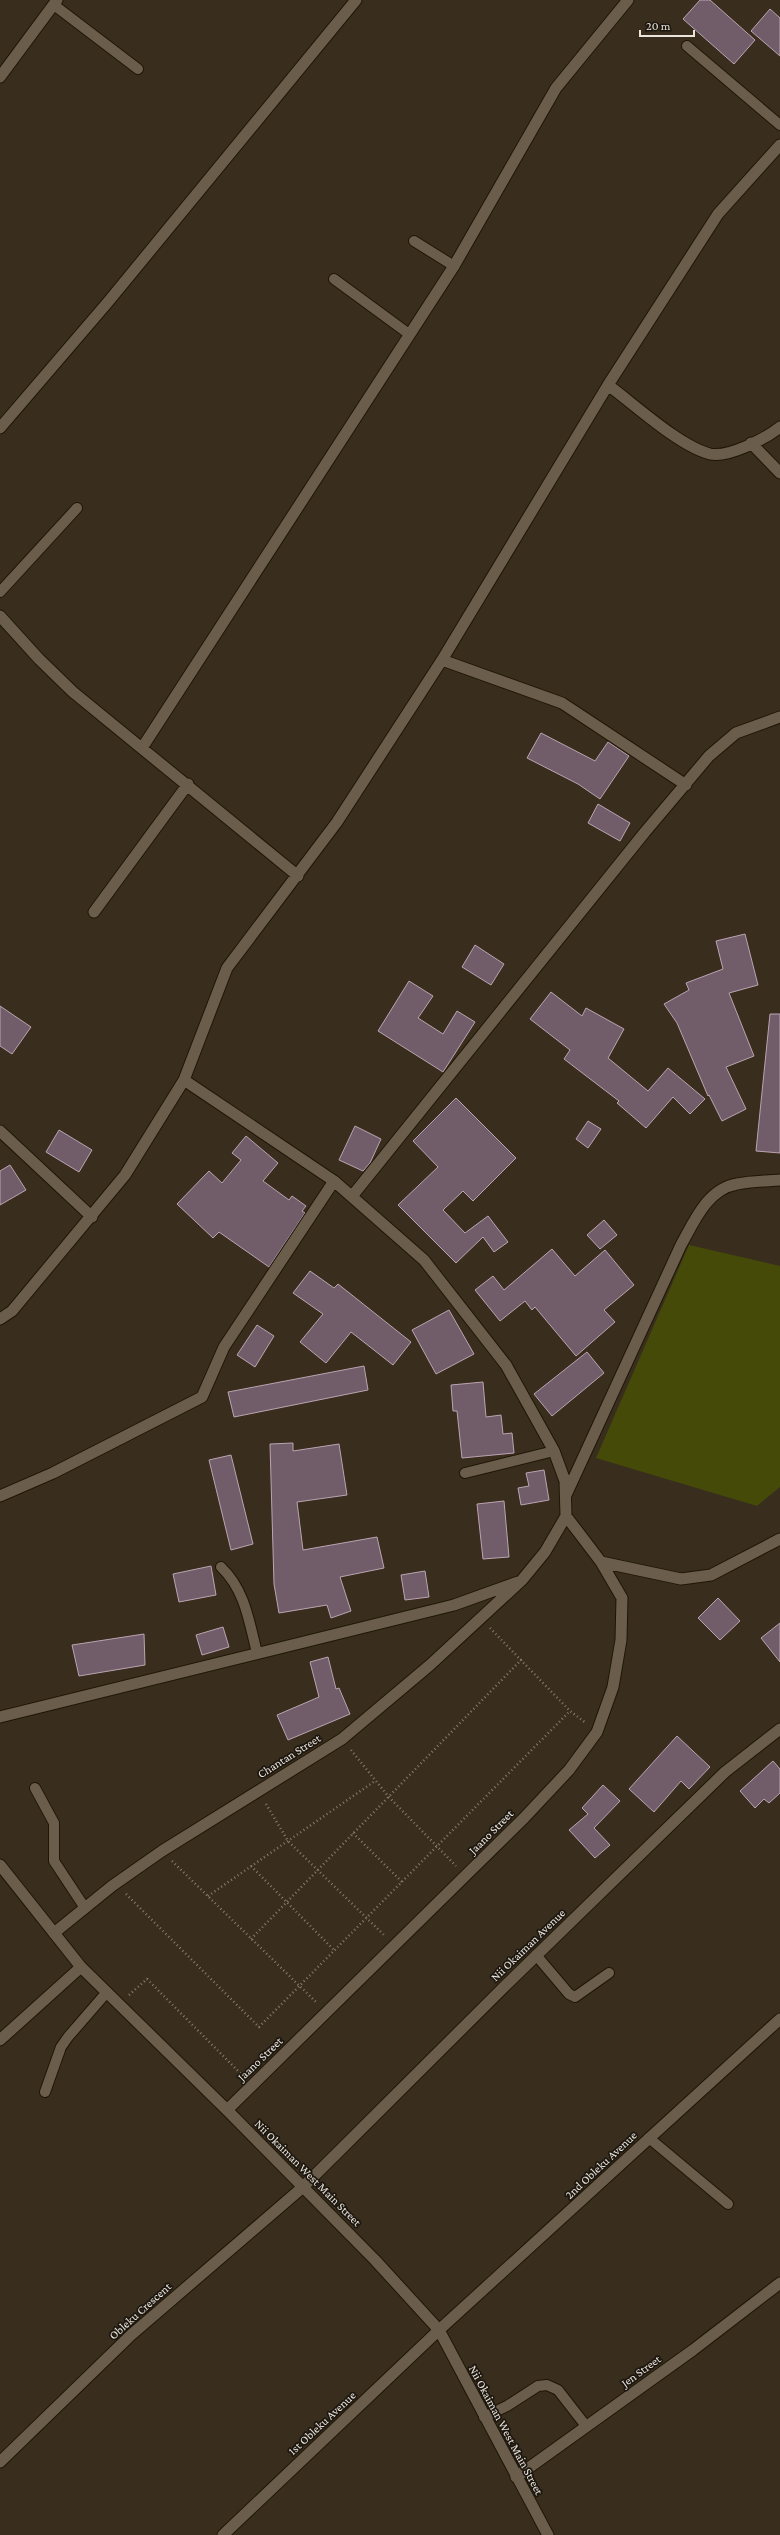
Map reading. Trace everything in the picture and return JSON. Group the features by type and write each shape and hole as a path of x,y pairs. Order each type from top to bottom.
{"street":[{"path":"0,428 113,295 356,0"},
{"path":"142,748 454,266 556,88 628,0"},
{"path":"0,77 56,2"},
{"path":"0,1319 12,1312 92,1217 125,1175 184,1080 227,968 298,876 337,822 442,660 608,385 718,214 780,145"},
{"path":"608,385 688,444 710,454 724,454 751,444 780,427"},
{"path":"751,444 780,473"},
{"path":"0,616 39,659 73,692 188,784 298,876"},
{"path":"442,660 562,703 686,785"},
{"path":"353,1195 645,832 709,756 736,733 780,717"},
{"path":"94,912 188,784"},
{"path":"184,1080 353,1195 424,1260 502,1359 554,1451 564,1481 566,1516"},
{"path":"0,1131 92,1217"},
{"path":"565,1495 681,1245 703,1206 718,1192 736,1184 780,1180"},
{"path":"0,1496 53,1473 202,1397 224,1347 334,1181"},
{"name":"Jaano Street","path":"227,2110 465,1876 569,1770 597,1732 613,1687 621,1640 622,1598 601,1562 566,1516"},
{"name":"Chantan Street","path":"54,1933 115,1884 162,1851 342,1739 430,1665 522,1580 545,1552 566,1516"},
{"path":"601,1562 680,1579 710,1575 780,1539"},
{"path":"0,1717 454,1605 522,1580"},
{"name":"Nii Okaiman Avenue","path":"303,2187 536,1956 725,1772 780,1730"},
{"name":"Nii Okaiman West Main Street","path":"0,1866 81,1967 227,2110 375,2260 439,2330 548,2535"},
{"path":"0,2040 81,1967"},
{"name":"2nd Obleku Avenue","path":"439,2330 780,2019"},
{"name":"Obleku Crescent","path":"0,2462 131,2335 303,2187"},
{"name":"Jen Street","path":"516,2477 693,2350 780,2283"},
{"name":"1st Obleku Avenue","path":"223,2535 439,2330"}],"lane":[{"path":"56,2 138,69"},
{"path":"687,46 780,125"},
{"path":"414,241 454,266"},
{"path":"334,280 409,334"},
{"path":"0,592 77,508"},
{"path":"464,1473 554,1451"},
{"path":"221,1567 235,1582 241,1594 257,1653"},
{"path":"36,1788 54,1823 54,1861 85,1908"},
{"path":"536,1956 569,1994 575,1997 609,1973"},
{"path":"45,2092 68,2037 107,1992"},
{"path":"649,2138 728,2204"},
{"path":"484,2417 507,2406 538,2386 547,2385 558,2390 586,2426"}],"path":[{"path":"481,1618 522,1659 570,1711 597,1732"},
{"path":"251,1939 522,1659"},
{"path":"115,1884 259,2026 570,1711"},
{"path":"342,1739 388,1796 465,1876"},
{"path":"208,1896 375,1780"},
{"path":"258,1791 288,1841 316,1871 395,1945"},
{"path":"352,1833 402,1882"},
{"path":"162,1851 326,2013"},
{"path":"251,1866 334,1950"},
{"path":"119,2004 147,1978 252,2085"}],"green space":[{"path":"689,1245 780,1266 780,1487 757,1506 596,1458"}],"building":[{"path":"700,0 710,0 755,40 734,64 683,19"},
{"path":"770,9 780,18 780,56 751,31"},
{"path":"541,733 595,761 608,742 629,756 600,799 578,784 527,758"},
{"path":"598,804 630,823 620,841 588,823"},
{"path":"745,934 758,985 729,993 754,1056 726,1067 746,1109 722,1121 709,1095 708,1096 677,1023 664,1004 689,990 686,983 723,969 716,941"},
{"path":"475,945 504,964 491,985 462,967"},
{"path":"409,981 433,996 418,1018 443,1034 457,1011 475,1022 443,1072 378,1031"},
{"path":"551,992 582,1016 586,1008 624,1029 608,1058 648,1091 668,1068 705,1099 690,1114 673,1097 646,1128 617,1103 619,1101 564,1059 570,1050 530,1019"},
{"path":"0,1006 31,1027 12,1054 0,1046"},
{"path":"770,1014 780,1014 780,1153 756,1151"},
{"path":"456,1098 516,1158 473,1201 463,1191 443,1210 465,1233 488,1216 508,1242 494,1252 483,1237 456,1263 398,1205 438,1167 413,1141"},
{"path":"588,1121 601,1129 588,1148 576,1139"},
{"path":"355,1126 381,1139 370,1163 363,1171 339,1160"},
{"path":"59,1130 92,1150 79,1172 46,1152"},
{"path":"246,1136 278,1163 263,1181 289,1200 292,1196 306,1206 302,1211 305,1213 269,1267 219,1232 213,1238 177,1204 209,1171 222,1183 241,1160 232,1153"},
{"path":"10,1165 26,1190 0,1205 0,1171"},
{"path":"604,1220 617,1235 600,1249 587,1235"},
{"path":"552,1249 575,1276 605,1250 634,1285 604,1310 615,1322 576,1356 535,1307 532,1310 525,1301 500,1321 475,1290 493,1276 504,1290"},
{"path":"310,1271 334,1288 338,1284 411,1342 393,1365 351,1332 326,1363 300,1342 323,1314 293,1293"},
{"path":"449,1310 474,1354 436,1374 412,1330"},
{"path":"257,1325 274,1336 255,1367 237,1355"},
{"path":"587,1352 604,1373 552,1416 534,1394"},
{"path":"364,1366 368,1390 234,1417 228,1392"},
{"path":"483,1382 486,1417 501,1415 503,1434 512,1433 514,1453 462,1458 457,1411 453,1411 451,1385"},
{"path":"293,1443 293,1451 339,1444 347,1495 297,1502 303,1550 377,1537 384,1568 340,1577 351,1611 331,1618 327,1605 279,1613 274,1584 270,1444"},
{"path":"231,1455 253,1544 231,1550 209,1460"},
{"path":"544,1470 549,1500 521,1505 518,1488 529,1486 526,1473"},
{"path":"504,1501 509,1557 483,1559 477,1504"},
{"path":"211,1566 216,1595 179,1602 173,1574"},
{"path":"425,1571 429,1597 405,1600 401,1575"},
{"path":"718,1598 740,1621 720,1640 698,1618"},
{"path":"780,1623 780,1662 761,1638"},
{"path":"223,1627 229,1647 202,1655 196,1635"},
{"path":"144,1634 145,1665 79,1676 72,1645"},
{"path":"328,1657 336,1689 339,1688 350,1714 288,1740 277,1715 319,1697 310,1662"},
{"path":"677,1736 710,1767 689,1789 681,1781 654,1812 629,1789"},
{"path":"773,1761 780,1769 780,1793 769,1803 764,1799 755,1808 740,1791"},
{"path":"603,1785 620,1801 594,1828 610,1845 595,1858 569,1830 588,1814 582,1808"}]}
